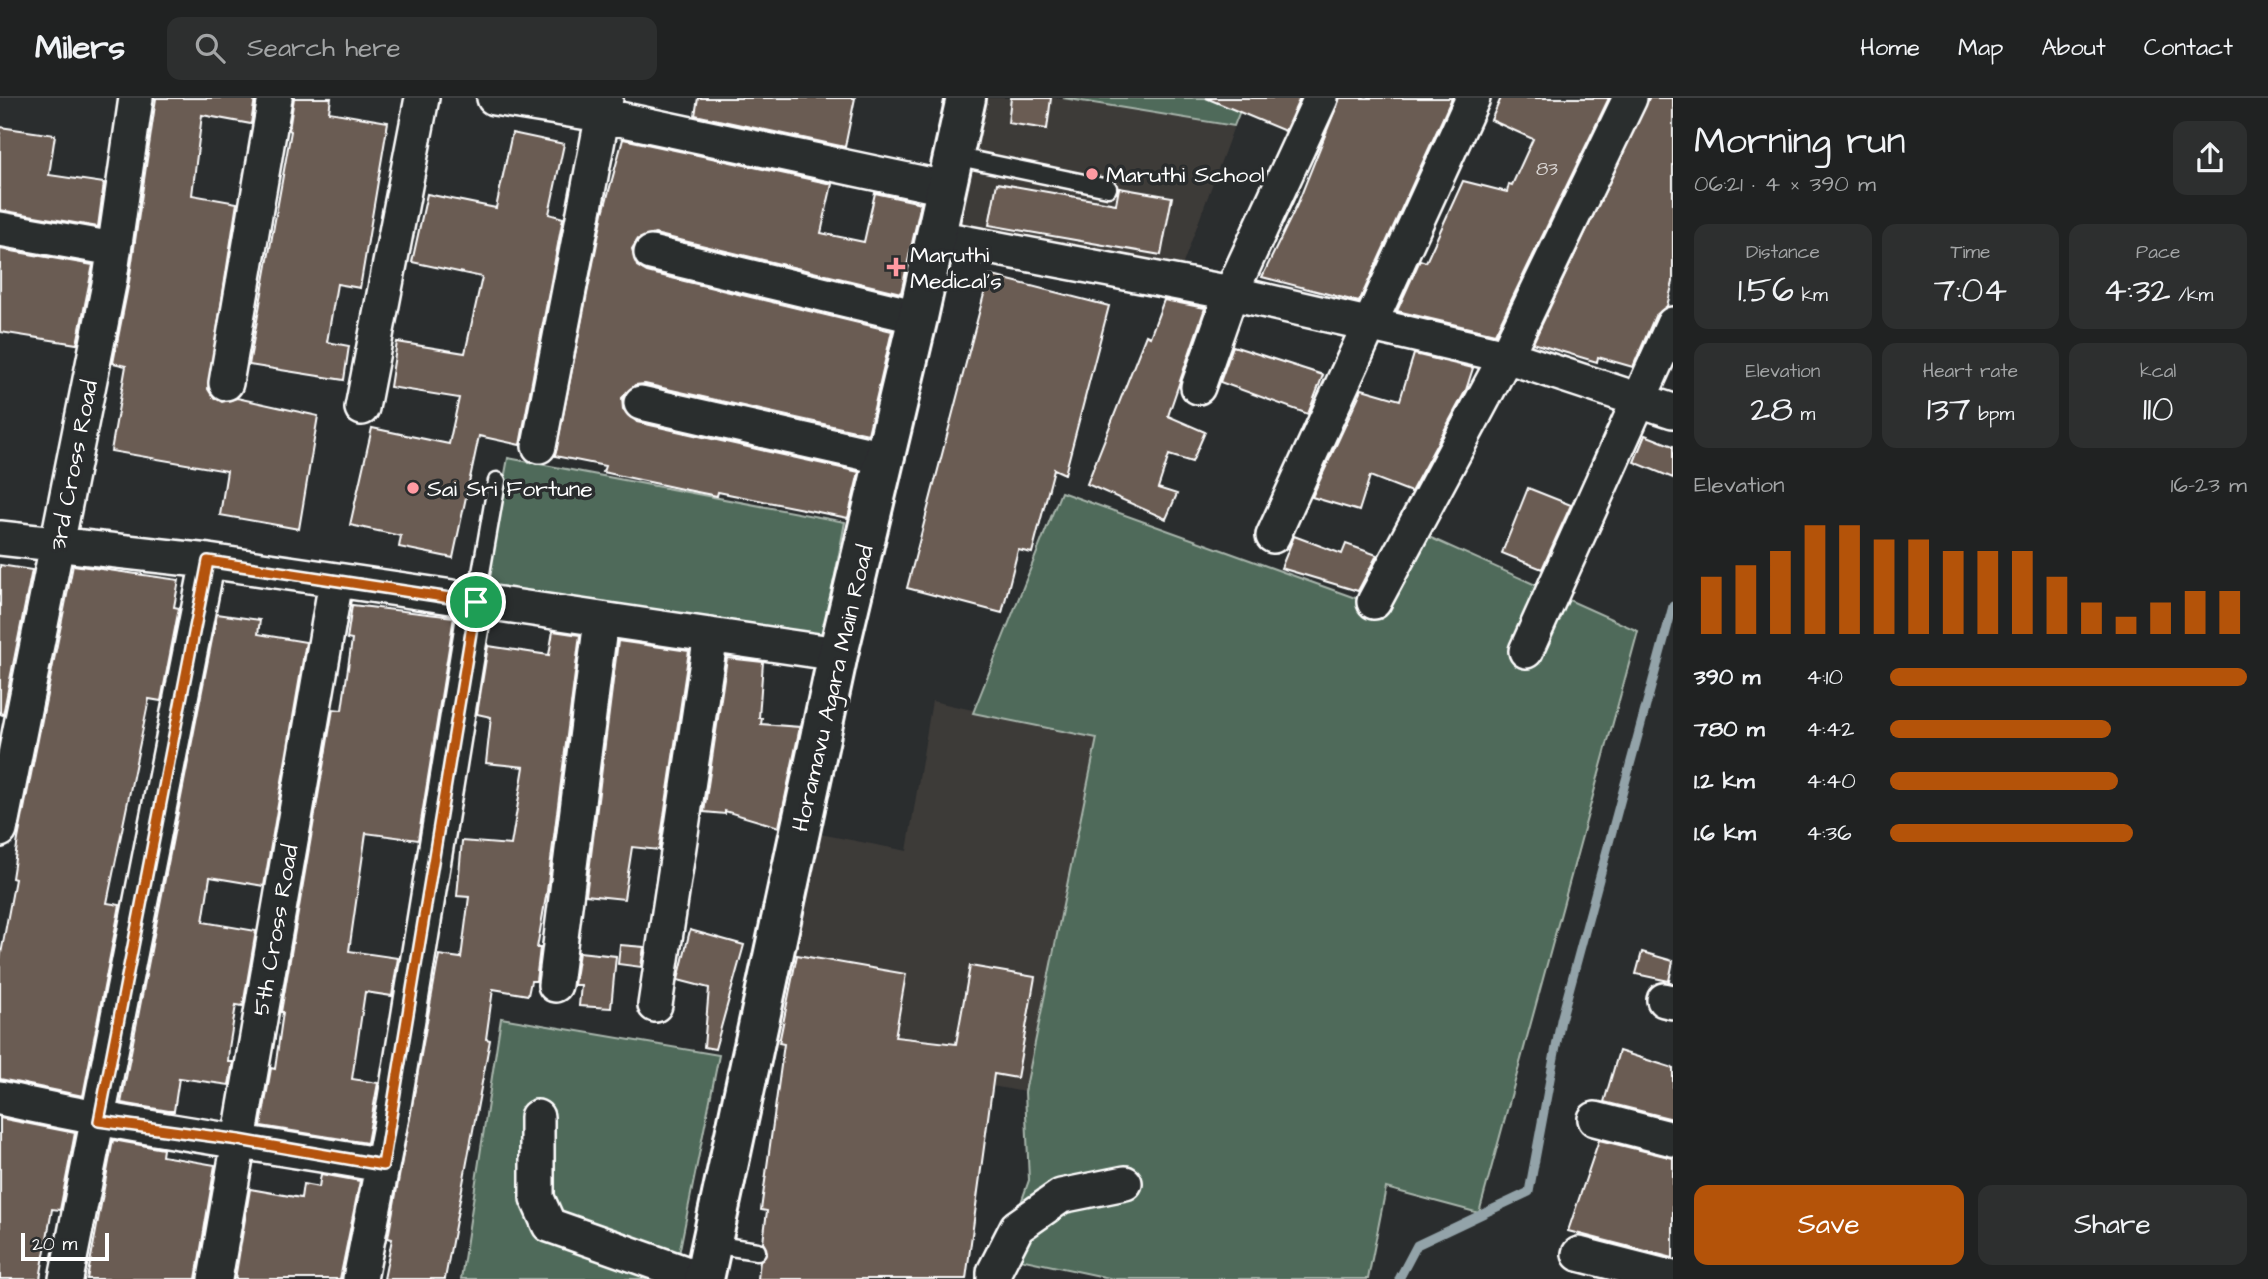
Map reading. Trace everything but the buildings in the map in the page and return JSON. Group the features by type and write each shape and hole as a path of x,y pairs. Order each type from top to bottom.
{"street":[{"name":"3rd Cross Road","path":"0,830 114,249 136,98"},
{"path":"226,383 275,98"},
{"path":"362,408 422,98"},
{"path":"494,98 604,106 948,172"},
{"name":"Horamavu Agara Main Road","path":"706,1268 838,654 918,317 966,98"},
{"path":"1198,387 1231,293 1321,98"},
{"path":"1273,536 1473,98"},
{"path":"1374,602 1506,356 1630,98"},
{"path":"539,446 604,106"},
{"path":"0,229 114,249"},
{"path":"936,237 1231,293 1506,356 1673,411"},
{"path":"651,253 918,317"},
{"path":"1526,651 1673,324"},
{"path":"641,403 885,458"},
{"path":"0,538 208,561 838,654"},
{"path":"66,1279 208,561"},
{"name":"5th Cross Road","path":"215,1279 336,581"},
{"path":"360,1279 383,1165 476,602"},
{"path":"555,985 601,620"},
{"path":"655,1005 711,635"},
{"path":"0,1098 99,1121 239,1140 383,1165"},
{"path":"537,1117 537,1198 549,1225 706,1268"},
{"path":"1595,1119 1673,1139"},
{"path":"994,1279 994,1272 1017,1227 1061,1196 1125,1183"},
{"path":"1579,1254 1673,1278"}],"lane":[{"path":"948,172 1108,188"},
{"path":"476,602 497,481"},
{"path":"706,1268 757,1251"}],"shaded area":[{"name":"Maruthi School","path":"987,98 1063,98 1234,126 1181,269 956,223"},
{"path":"932,701 1097,738 1025,1092 770,1046 820,834 907,851"}],"green space":[{"path":"1063,98 1245,98 1234,126"},
{"path":"508,458 845,522 821,650 484,585"},
{"path":"1061,492 1383,608 1429,537 1638,631 1479,1213 1386,1188 1368,1279 1114,1279 992,1253 1003,1254 1029,1180 1025,1092 1097,738 973,713"},
{"path":"501,1018 719,1055 674,1279 461,1279"}],"waterway":[{"path":"1399,1279 1417,1245 1529,1192 1561,1020 1673,606"}],"place":[{"name":"Maruthi School","path":"1092,174"},
{"name":"Maruthi Medical's","path":"896,267"},
{"name":"Sai Sri Fortune","path":"413,488"}],"route":[{"path":"208,561 476,602 383,1165 239,1140 99,1121 208,561"}]}
